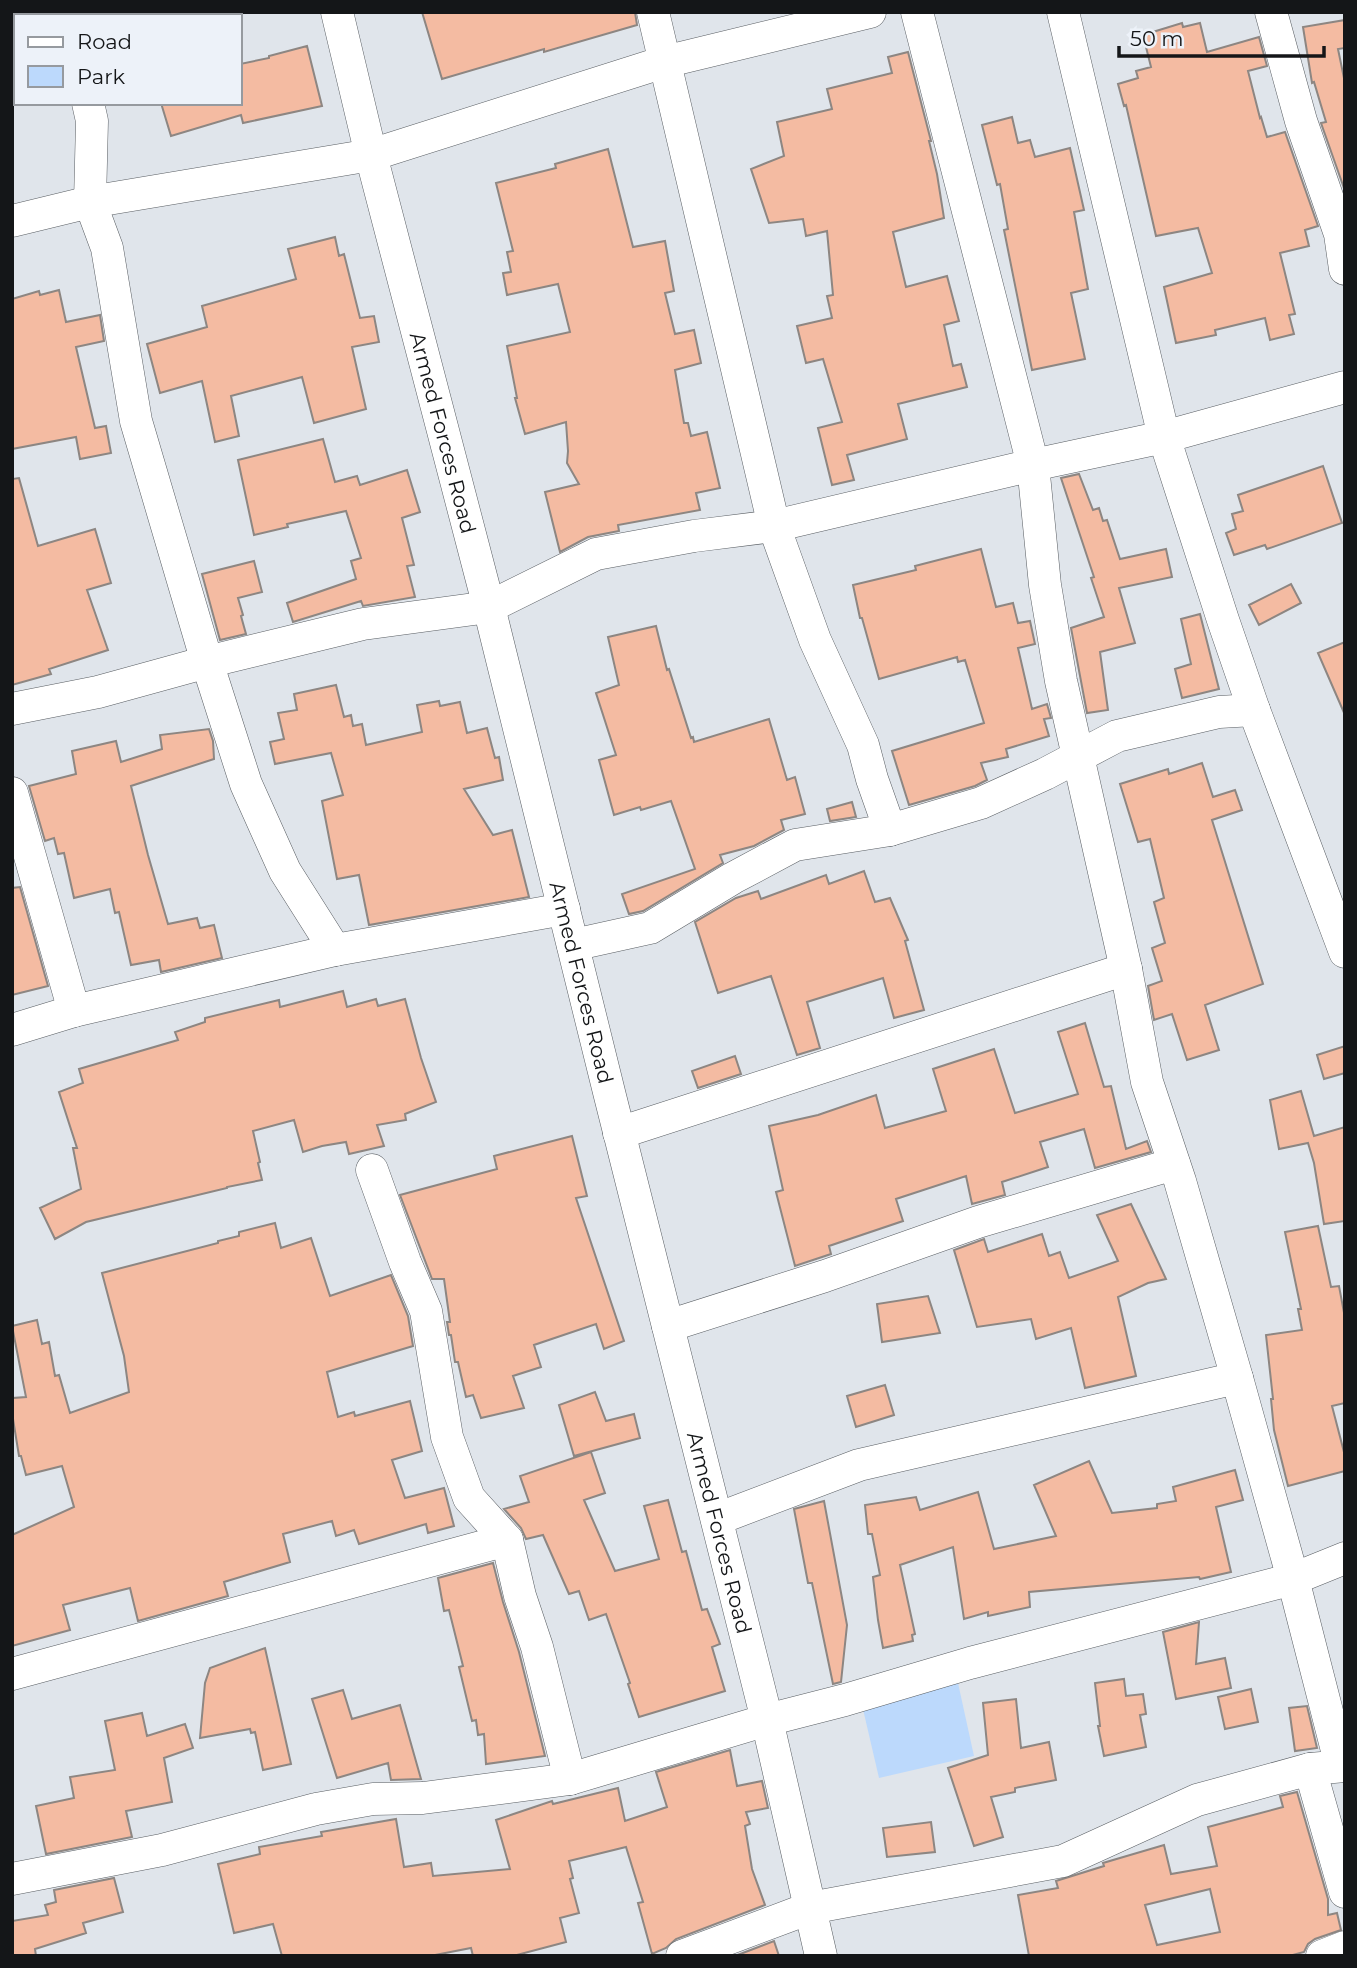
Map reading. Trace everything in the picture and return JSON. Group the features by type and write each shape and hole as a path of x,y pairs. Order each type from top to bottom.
{"street":[{"name":"Armed Forces Road","path":"337,12 717,1519 767,1720 821,1956"},
{"path":"653,12 774,526 815,640 861,737 890,830"},
{"path":"12,221 90,202 371,155 664,62 870,12"},
{"path":"682,1956 810,1908 1063,1861 1198,1800 1310,1769 1343,1766 1237,1378 1147,1082 1126,969 1061,681 1048,599 1033,465 917,12"},
{"path":"1063,12 1164,437 1254,710 1345,952"},
{"path":"1271,12 1301,121 1340,234 1345,270"},
{"path":"88,105 92,121 90,202 107,248 136,421 246,784 285,871 335,950"},
{"path":"12,709 98,692 363,624 489,607 596,554 694,536 774,526 1164,437 1345,387"},
{"path":"573,945 650,928 794,845 890,830 981,803 1045,774 1116,736 1219,712 1254,710"},
{"path":"12,793 74,1011"},
{"path":"12,1030 74,1011 335,950 564,909"},
{"path":"619,1133 1126,969"},
{"path":"668,1326 825,1276 978,1222 1174,1164"},
{"path":"372,1170 426,1311 447,1437 469,1498 507,1540 570,1779"},
{"path":"717,1519 859,1465 1237,1378"},
{"path":"12,1674 507,1540"},
{"path":"12,1879 162,1850 327,1807 373,1799 423,1798 570,1779 970,1663 1293,1579 1345,1558"},
{"path":"1310,1769 1345,1892"},
{"path":"1322,1956 1345,1947"}],"green space":[{"path":"958,1683 974,1756 879,1778 862,1705"}],"building":[{"path":"422,12 635,12 637,25 442,79"},
{"path":"1345,20 1345,48 1338,49 1345,83 1345,191 1321,123 1326,122 1314,82 1312,83 1303,27"},
{"path":"1182,23 1183,27 1200,23 1207,52 1259,37 1267,66 1248,71 1260,118 1267,137 1285,132 1318,226 1305,230 1309,246 1280,253 1295,314 1289,315 1294,334 1270,340 1265,318 1215,330 1216,335 1176,343 1164,287 1212,273 1198,228 1156,236 1126,105 1124,106 1118,84 1138,78 1136,71 1151,67 1143,35"},
{"path":"307,46 322,106 243,123 241,115 171,136 162,105 242,105 242,64"},
{"path":"908,52 931,141 944,218 893,232 906,287 947,276 959,321 944,325 953,366 961,364 967,387 898,404 907,439 847,455 854,480 832,485 818,428 842,422 823,359 806,363 797,326 832,318 827,296 833,295 827,231 806,236 803,219 769,223 751,169 784,156 777,122 832,109 827,89 892,73 888,57"},
{"path":"1012,117 1018,143 1030,140 1035,157 1070,148 1084,210 1074,212 1088,289 1071,293 1085,359 1032,370 1004,230 1008,229 1000,184 997,185 982,125"},
{"path":"608,149 633,247 665,241 674,291 665,293 675,334 694,330 701,363 675,370 684,423 688,423 691,436 707,432 720,488 696,493 700,510 618,525 619,531 588,537 560,552 545,492 579,484 567,463 566,422 525,434 515,398 507,346 570,332 558,284 507,295 503,273 511,272 507,252 513,251 496,183 556,168 555,164"},
{"path":"335,237 339,256 344,254 360,318 374,316 379,342 352,347 366,409 314,423 302,377 231,396 239,436 215,442 202,381 160,393 147,344 207,327 202,306 296,279 288,249"},
{"path":"59,290 66,322 100,315 104,341 76,347 95,428 106,426 111,453 80,459 76,437 12,449 12,299 39,291 40,295"},
{"path":"323,439 335,482 357,476 360,485 407,470 420,512 402,518 414,565 407,566 415,597 363,606 361,601 293,622 287,603 356,579 351,561 361,558 346,511 287,524 288,527 254,535 238,460"},
{"path":"1323,466 1342,523 1267,549 1265,545 1234,555 1226,533 1236,529 1232,514 1243,511 1238,495"},
{"path":"1079,474 1093,510 1099,508 1103,521 1107,520 1120,559 1166,549 1172,577 1119,588 1135,643 1100,652 1108,710 1087,713 1071,628 1104,617 1091,578 1094,577 1061,478"},
{"path":"19,478 38,546 95,529 111,583 87,590 108,650 49,669 51,674 12,685 12,479"},
{"path":"981,549 996,607 1013,603 1018,623 1030,621 1035,644 1018,648 1032,709 1047,704 1051,718 1044,719 1049,736 1006,749 1008,757 981,763 987,780 975,786 909,805 892,751 984,723 965,660 958,662 957,657 879,679 853,585 916,570 915,566"},
{"path":"254,561 262,592 238,598 246,634 220,640 202,574"},
{"path":"1291,584 1301,603 1259,625 1249,605"},
{"path":"1200,614 1219,689 1182,698 1175,669 1191,664 1181,619"},
{"path":"656,626 667,670 669,669 694,742 769,719 787,780 795,777 805,814 781,820 784,830 754,846 720,855 723,863 643,911 629,914 622,894 695,869 671,801 614,815 599,760 616,755 596,693 619,685 608,637"},
{"path":"1345,642 1345,715 1318,653"},
{"path":"336,685 344,717 351,715 353,726 362,724 366,745 422,732 417,705 439,701 440,706 460,702 467,733 487,728 495,758 499,757 503,780 464,789 493,835 512,830 529,897 369,925 359,875 337,879 322,801 343,795 331,753 275,764 270,742 284,739 278,713 297,710 294,694"},
{"path":"209,729 214,759 131,786 168,924 197,918 200,928 214,925 222,958 161,972 159,960 131,965 119,912 115,913 110,889 74,898 64,853 58,854 54,838 45,841 29,786 76,774 72,751 116,741 121,762 162,749 160,735"},
{"path":"1202,763 1213,797 1235,790 1242,810 1212,820 1263,984 1205,1005 1219,1050 1187,1060 1172,1014 1154,1020 1148,986 1162,981 1152,948 1165,943 1154,902 1164,898 1150,839 1138,842 1120,784 1168,769 1169,774"},
{"path":"852,802 856,817 830,821 827,809"},
{"path":"864,871 875,902 890,898 908,940 905,941 924,1010 894,1018 883,978 807,1002 820,1048 797,1055 771,976 718,993 695,922 736,898 758,891 761,899 826,875 829,884"},
{"path":"20,887 48,986 12,995 12,888"},
{"path":"343,991 347,1007 376,999 378,1006 405,999 436,1102 405,1114 406,1120 377,1125 384,1146 349,1154 346,1142 303,1152 294,1120 253,1131 262,1180 86,1222 55,1239 40,1208 81,1189 73,1148 77,1148 59,1092 83,1083 79,1069 178,1040 175,1032 205,1022 205,1018 279,1000 280,1007"},
{"path":"1085,1023 1104,1087 1111,1086 1126,1149 1147,1141 1151,1152 1095,1168 1084,1129 1040,1142 1048,1167 1002,1182 1005,1195 972,1204 966,1176 896,1199 903,1221 829,1246 831,1254 795,1266 776,1192 783,1190 769,1126 818,1115 876,1095 885,1128 946,1111 933,1069 994,1049 1015,1113 1078,1094 1058,1032"},
{"path":"1345,1046 1345,1073 1324,1079 1317,1055"},
{"path":"735,1056 741,1074 698,1088 692,1071"},
{"path":"1301,1091 1314,1136 1345,1127 1345,1221 1324,1224 1308,1143 1279,1149 1270,1100"},
{"path":"572,1136 587,1196 576,1198 624,1341 604,1349 596,1324 534,1345 541,1367 513,1376 524,1408 481,1418 473,1395 466,1397 458,1362 455,1362 447,1322 450,1322 444,1279 432,1279 400,1195 497,1169 494,1156"},
{"path":"1131,1204 1166,1279 1148,1283 1118,1297 1136,1376 1085,1388 1071,1328 1036,1339 1031,1319 977,1327 954,1250 984,1239 988,1252 1042,1234 1049,1256 1060,1252 1069,1278 1118,1261 1097,1215"},
{"path":"275,1223 281,1248 311,1238 330,1296 391,1275 408,1316 413,1346 327,1372 338,1417 354,1412 355,1416 410,1401 422,1451 392,1460 405,1498 444,1488 454,1526 428,1533 426,1524 359,1544 354,1530 336,1536 332,1521 283,1534 290,1562 224,1582 228,1596 138,1621 130,1588 63,1605 70,1630 12,1646 12,1535 74,1507 62,1466 26,1475 19,1456 13,1419 13,1398 26,1397 12,1326 37,1320 42,1344 49,1342 55,1376 59,1375 70,1413 129,1392 124,1356 102,1273 218,1243 239,1236 239,1232"},
{"path":"1318,1226 1331,1287 1339,1286 1345,1318 1345,1403 1332,1406 1345,1456 1345,1471 1288,1486 1274,1430 1266,1335 1302,1330 1298,1309 1301,1309 1285,1232"},
{"path":"928,1296 940,1333 882,1342 877,1304"},
{"path":"885,1385 894,1415 856,1427 847,1396"},
{"path":"595,1392 606,1421 634,1414 640,1438 574,1456 559,1405"},
{"path":"591,1452 605,1493 584,1500 615,1571 659,1559 644,1506 668,1500 682,1552 686,1551 702,1610 707,1609 720,1644 712,1647 725,1691 639,1717 606,1614 589,1620 579,1591 569,1594 543,1535 526,1539 521,1528 504,1509 529,1502 520,1476"},
{"path":"1089,1461 1112,1513 1157,1508 1157,1504 1176,1501 1173,1487 1235,1470 1243,1500 1216,1507 1231,1572 1200,1579 1029,1592 1030,1607 988,1616 988,1612 964,1619 953,1547 900,1565 915,1634 912,1635 913,1641 883,1648 873,1577 880,1575 872,1534 868,1534 865,1505 916,1497 920,1510 978,1492 994,1549 1056,1536 1034,1485"},
{"path":"824,1501 847,1625 841,1682 833,1684 812,1583 808,1583 794,1509"},
{"path":"493,1563 545,1756 486,1764 484,1734 478,1735 476,1720 472,1721 459,1667 463,1666 449,1610 444,1611 438,1578"},
{"path":"1199,1622 1196,1664 1225,1658 1231,1688 1176,1699 1163,1632"},
{"path":"265,1648 291,1764 263,1770 255,1732 251,1733 250,1729 200,1738 205,1683 210,1668"},
{"path":"1124,1679 1126,1696 1143,1694 1146,1714 1140,1715 1146,1747 1104,1756 1098,1726 1095,1683"},
{"path":"1251,1689 1258,1722 1225,1729 1218,1697"},
{"path":"343,1690 352,1719 400,1705 421,1779 391,1780 388,1763 337,1778 312,1699"},
{"path":"1016,1699 1021,1748 1049,1742 1056,1780 1015,1788 1015,1792 991,1797 1003,1837 974,1846 948,1768 988,1755 983,1703"},
{"path":"1307,1706 1317,1748 1295,1751 1289,1708"},
{"path":"142,1713 147,1736 185,1724 193,1748 164,1758 172,1802 126,1811 132,1837 46,1854 36,1806 74,1798 70,1777 115,1770 105,1721"},
{"path":"730,1750 737,1786 762,1781 768,1808 746,1812 750,1824 745,1826 752,1869 765,1905 676,1939 666,1948 652,1954 638,1903 643,1902 626,1847 569,1861 573,1878 570,1879 579,1913 560,1918 566,1942 513,1956 473,1956 471,1948 430,1956 282,1956 273,1924 234,1933 218,1864 260,1854 259,1847 322,1836 321,1832 396,1819 404,1867 431,1863 433,1876 510,1869 496,1820 552,1801 553,1804 618,1788 625,1821 667,1807 656,1772"},
{"path":"1297,1792 1328,1899 1328,1915 1337,1913 1341,1930 1315,1939 1308,1944 1304,1952 1289,1956 1029,1956 1018,1895 1058,1888 1056,1881 1104,1866 1103,1863 1164,1845 1171,1874 1217,1866 1208,1827 1283,1807 1280,1796","holes":["1210,1889 1220,1932 1157,1945 1145,1905"]},
{"path":"931,1822 935,1852 887,1857 883,1828"},
{"path":"114,1878 123,1912 83,1923 86,1933 35,1949 36,1956 12,1956 12,1921 48,1915 45,1905 56,1902 54,1890"},
{"path":"774,1941 779,1956 735,1956"}]}
